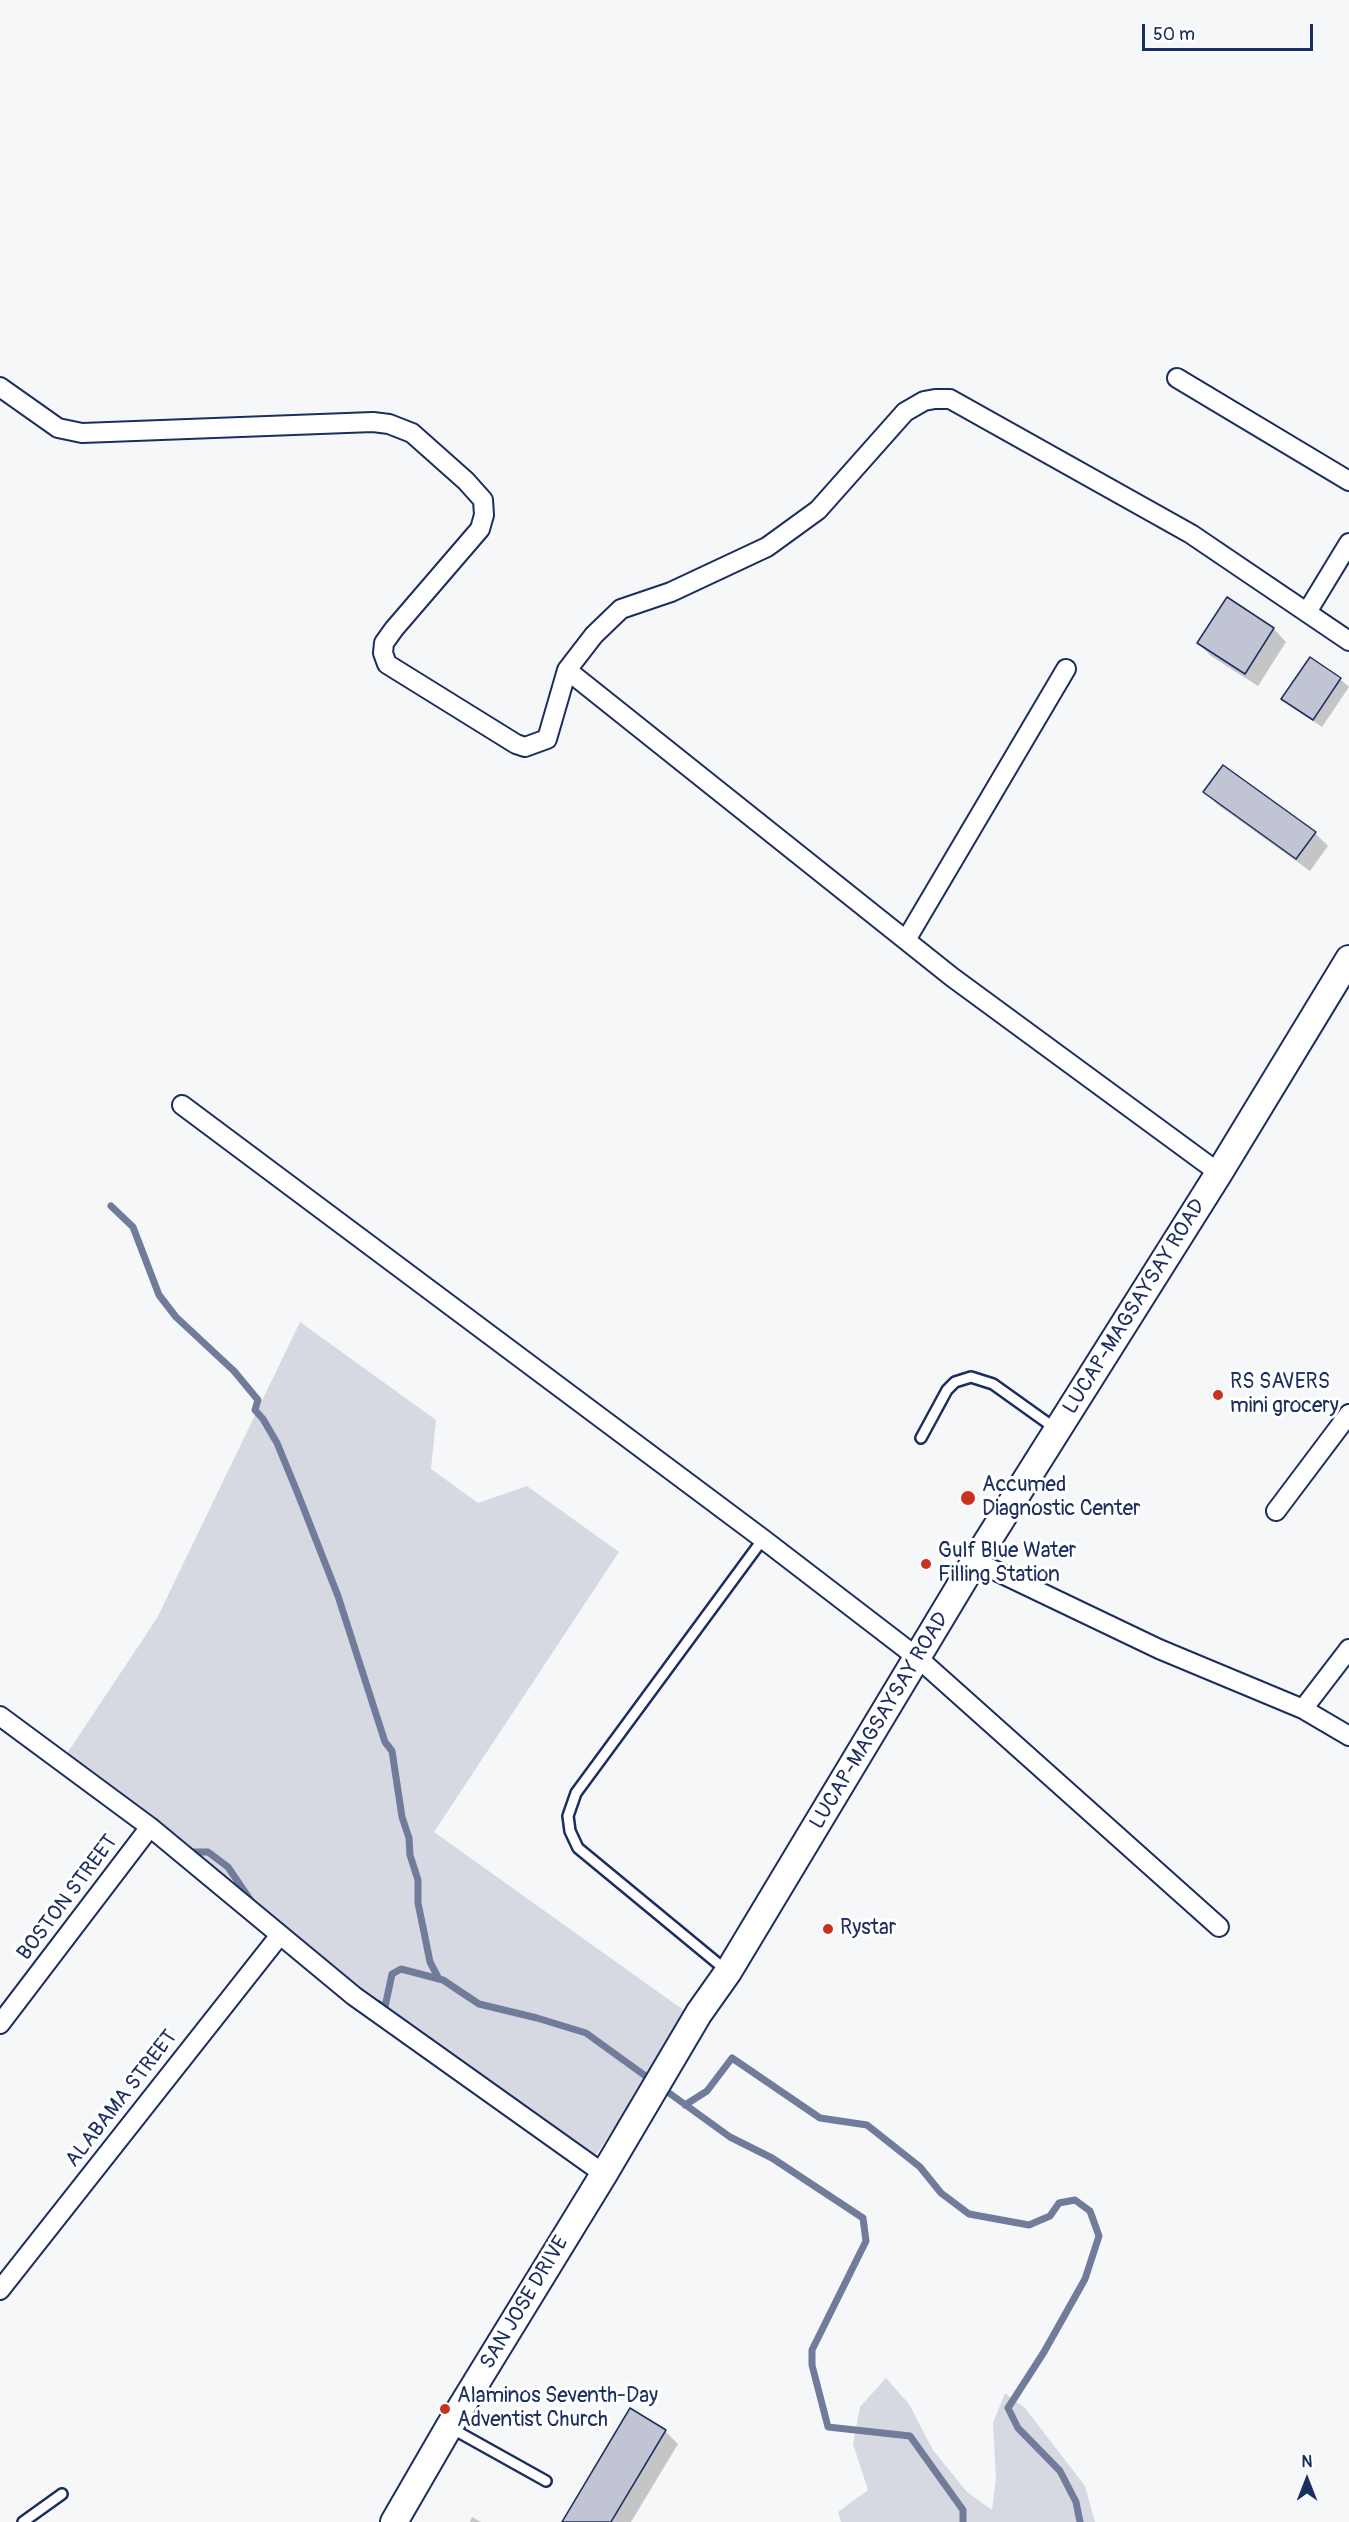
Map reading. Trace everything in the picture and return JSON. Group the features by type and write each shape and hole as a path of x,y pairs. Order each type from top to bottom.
{"street":[{"path":"1177,378 1349,481"},
{"path":"0,387 58,428 82,433 373,422 389,424 412,433 466,481 483,500 484,515 480,529 394,629 384,644 383,653 387,664 516,744 525,747 547,739 567,670 594,635 621,609 671,592 767,546 818,510 905,412 924,401 934,399 950,399 1191,534 1349,641"},
{"path":"1307,612 1349,543"},
{"path":"906,940 1065,669"},
{"path":"567,670 952,977 1219,1173"},
{"name":"LUCAP-MAGSAYSAY ROAD","path":"639,2116 699,2013 728,1972 975,1561 1219,1173 1349,959"},
{"path":"183,1105 763,1539 918,1658 1219,1928"},
{"path":"1276,1510 1349,1414"},
{"path":"975,1561 1159,1649 1303,1709 1349,1736"},
{"path":"1303,1709 1349,1649"},
{"path":"0,1716 150,1827 354,1996 604,2174"},
{"name":"BOSTON STREET","path":"0,2024 150,1827"},
{"name":"ALABAMA STREET","path":"0,2290 280,1935"},
{"name":"SAN JOSE DRIVE","path":"394,2522 449,2427 639,2116"}],"lane":[{"path":"921,1438 947,1390 955,1382 971,1377 993,1384 1058,1430"},
{"path":"728,1972 578,1848 570,1831 568,1816 576,1793 763,1539"},
{"path":"449,2427 546,2481"},
{"path":"23,2522 62,2494"}],"shaded area":[{"path":"300,1322 436,1420 431,1469 478,1503 527,1486 619,1552 434,1832 689,2014 588,2167 60,1764 157,1618"},
{"path":"886,2378 909,2404 933,2450 967,2492 992,2510 996,2478 993,2423 1005,2393 1025,2408 1085,2486 1095,2522 841,2522 838,2512 868,2490 853,2444 860,2407"}],"building":[{"path":"1227,597 1274,628 1245,674 1197,643"},
{"path":"1310,657 1341,678 1313,720 1281,699"},
{"path":"1223,765 1316,832 1296,859 1203,792"},
{"path":"630,2408 666,2430 611,2522 562,2522"}],"waterway":[{"path":"111,1206 133,1227 159,1295 176,1317 234,1371 258,1400 255,1410 277,1443 338,1596 385,1742 392,1751 402,1817 418,1880 418,1903 430,1962 439,1979"},
{"path":"186,1852 208,1852 228,1867 251,1901"},
{"path":"377,2003 385,2007 392,1974 401,1969 443,1980 479,2004 586,2033 730,2137 772,2158 863,2218 866,2241 812,2350 812,2365 828,2427 910,2436 963,2510 963,2522"},
{"path":"685,2105 707,2091 732,2058 820,2118 867,2125 920,2167 941,2193 969,2214 1029,2225 1050,2216 1059,2203 1075,2200 1090,2211 1099,2236 1085,2279 1044,2352 1008,2408 1018,2428 1060,2471 1076,2502 1080,2522"}],"place":[{"name":"RS SAVERS mini grocery","path":"1218,1395"},
{"name":"Accumed Diagnostic Center","path":"968,1498"},
{"name":"Gulf Blue Water Filling Station","path":"926,1564"},
{"name":"Rystar","path":"828,1929"},
{"name":"Alaminos Seventh-Day Adventist Church","path":"445,2409"}]}
